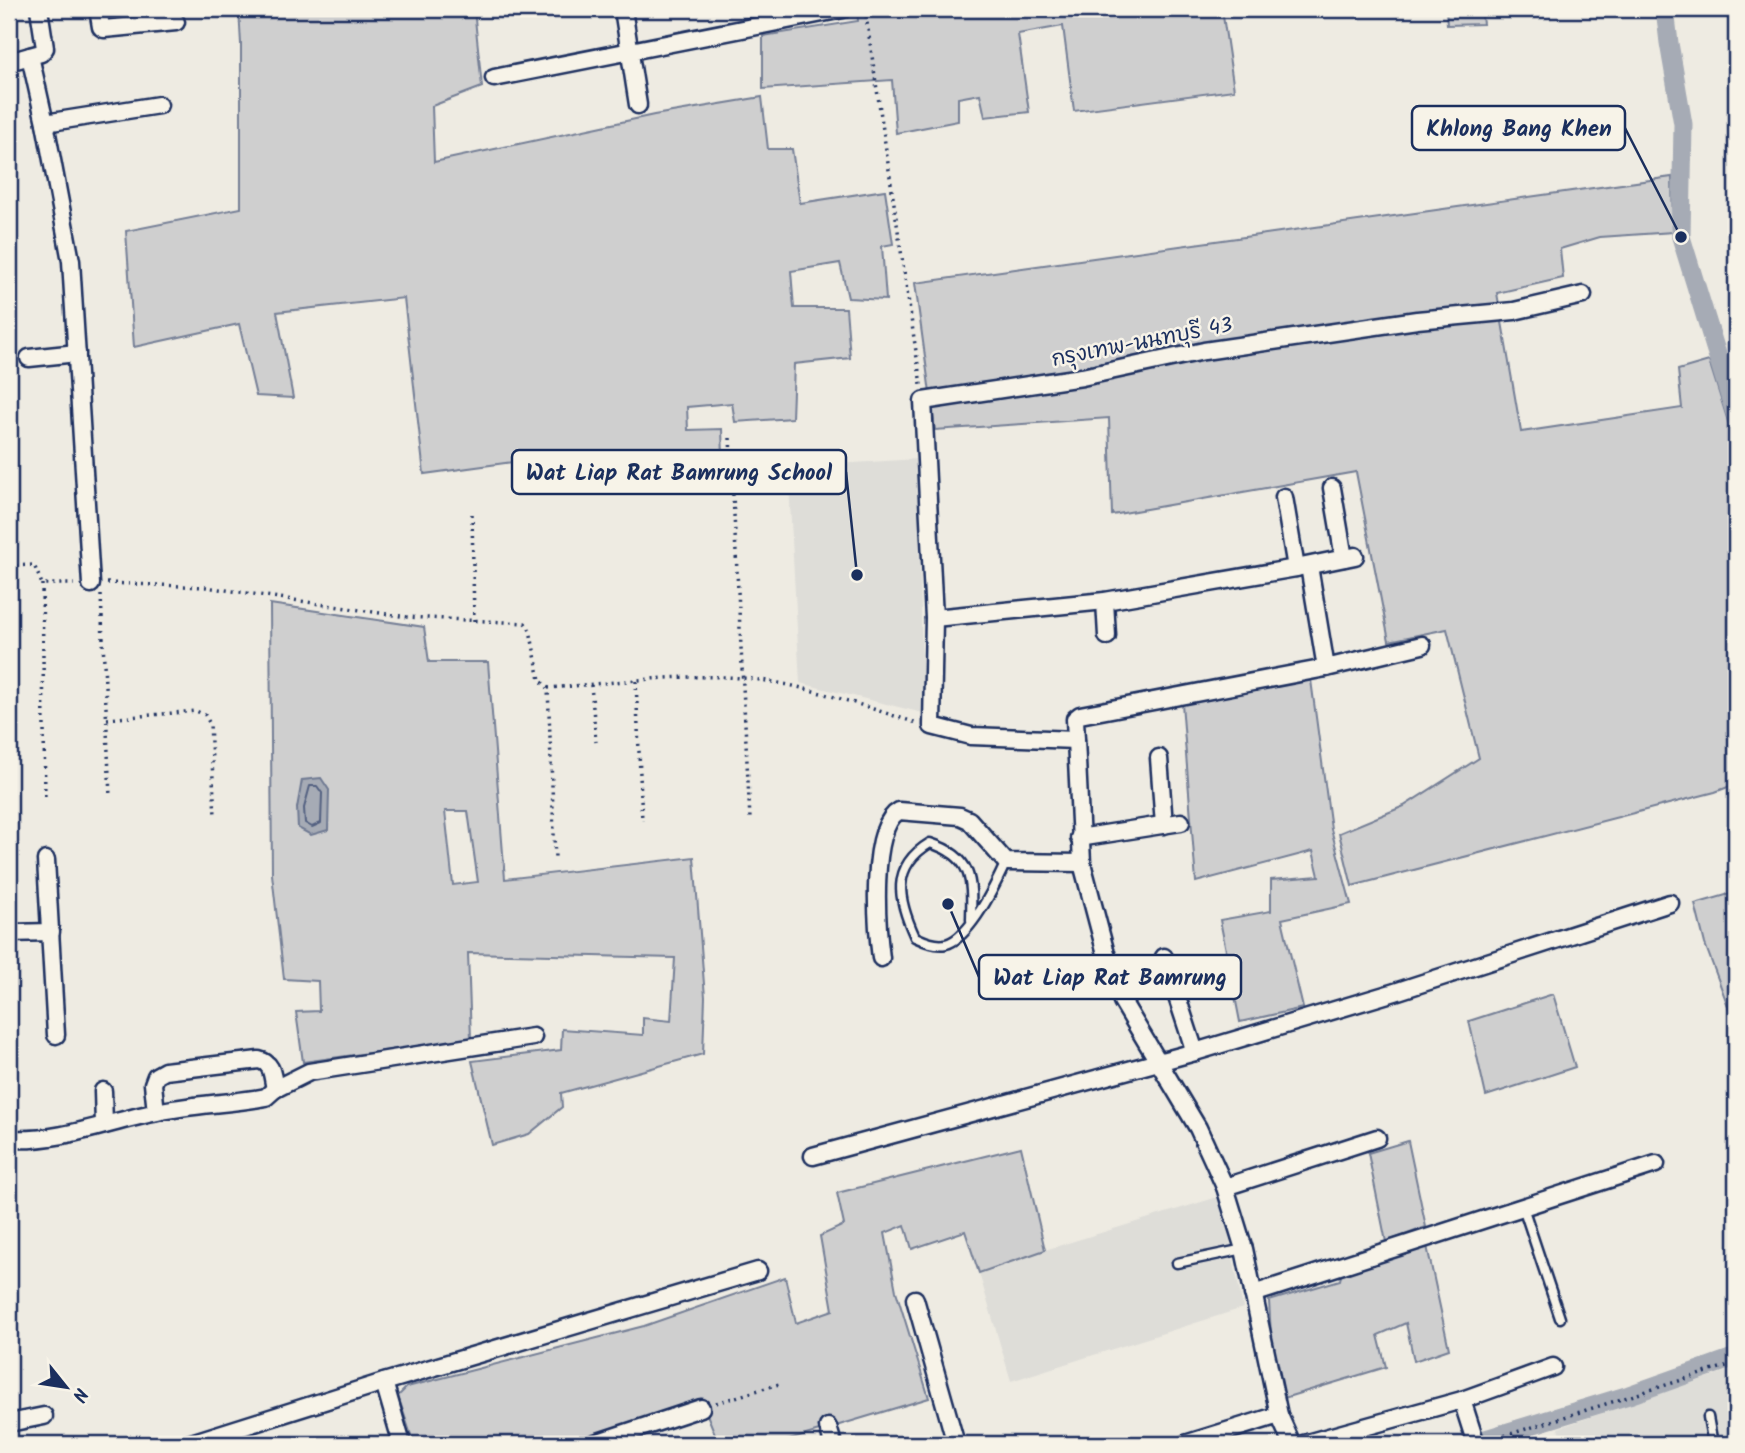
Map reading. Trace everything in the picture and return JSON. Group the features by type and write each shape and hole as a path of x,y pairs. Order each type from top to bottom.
{"street":[{"path":"9,62 41,53 46,48 38,9"},
{"path":"98,9 101,27 104,29 176,22"},
{"path":"623,9 638,105"},
{"path":"494,78 843,9"},
{"path":"30,57 71,261 91,584"},
{"path":"45,123 159,105"},
{"name":"กรุงเทพ-นนทบุรี 43","path":"923,401 1082,377 1204,351 1417,320 1514,311 1583,295"},
{"path":"29,358 77,353"},
{"path":"923,401 934,618 932,726 971,736 1076,740"},
{"path":"934,618 1105,601 1349,557 1332,488"},
{"path":"1284,497 1325,668"},
{"path":"1105,601 1107,636"},
{"path":"1292,1444 1279,1415 1244,1249 1225,1187 1198,1128 1122,1001 1105,950 1082,863 1075,719 1080,715 1325,668 1422,645"},
{"path":"1159,758 1164,825"},
{"path":"881,958 876,887 884,833 888,821 899,811 960,816 978,828 1006,862 1082,863"},
{"path":"1079,838 1181,822"},
{"path":"46,860 56,1035"},
{"path":"813,1156 1019,1098 1158,1063 1395,992 1670,903"},
{"path":"9,933 51,932"},
{"path":"1164,957 1195,1052"},
{"path":"9,1146 17,1140 64,1135 156,1112 266,1097 275,1089 309,1072 533,1037"},
{"path":"156,1112 153,1084 156,1076 165,1071 259,1060 270,1066 275,1089"},
{"path":"103,1091 104,1125"},
{"path":"1225,1187 1377,1138"},
{"path":"1253,1294 1656,1164"},
{"path":"188,1444 384,1382 758,1271"},
{"path":"915,1299 956,1444"},
{"path":"1303,1444 1462,1400 1553,1367"},
{"path":"384,1382 402,1444"},
{"path":"1462,1400 1476,1444"},
{"path":"592,1444 701,1408"},
{"path":"1190,1443 1279,1415"},
{"path":"9,1423 44,1416"},
{"path":"828,1427 833,1444"}],"lane":[{"path":"971,920 972,884 964,865 942,847 930,844 914,853 901,881 900,894 905,916 915,937 925,942 947,944 958,938 990,896 1006,862"},
{"path":"1523,1207 1560,1318"},
{"path":"1177,1263 1244,1249"},
{"path":"1708,1418 1713,1444"}],"path":[{"path":"865,9 923,401"},
{"path":"730,438 750,819"},
{"path":"472,514 474,621"},
{"path":"9,566 34,565 42,584 45,800"},
{"path":"110,797 101,583 206,587 407,617 525,623 530,630 540,680 548,688 555,858"},
{"path":"42,584 91,584"},
{"path":"548,688 725,677 767,681 932,726"},
{"path":"636,681 642,821"},
{"path":"591,685 596,743"},
{"path":"107,719 196,711 205,715 210,724 215,816"},
{"path":"1476,1444 1736,1363"},
{"path":"701,1408 779,1384"}],"shaded area":[{"path":"239,9 474,9 482,87 432,106 434,162 654,115 762,97 768,149 792,149 800,203 885,190 893,244 882,246 886,300 848,298 840,263 791,271 794,308 846,308 850,358 794,364 792,418 735,422 732,403 687,407 688,430 722,429 724,484 673,490 606,477 533,478 527,460 424,474 404,298 277,312 293,398 256,396 239,324 134,347 126,231 241,208"},
{"path":"857,9 1222,9 1234,90 1074,111 1063,26 1018,34 1029,112 985,117 980,94 958,98 958,121 896,133 892,80 763,89 763,36 858,21"},
{"path":"1446,9 1481,9 1483,24 1447,25"},
{"path":"1672,177 1673,232 1600,237 1560,249 1563,278 1497,293 1521,432 1682,408 1678,370 1709,361 1736,447 1736,784 1715,792 1352,886 1339,833 1404,806 1479,758 1447,629 1389,641 1356,472 1112,515 1109,418 935,430 915,283"},
{"path":"918,459 923,713 800,683 788,467"},
{"path":"270,604 424,627 429,662 488,662 505,879 694,857 705,997 703,1054 561,1093 562,1107 529,1134 492,1145 472,1061 561,1050 562,1029 643,1035 643,1018 671,1021 675,958 468,953 471,1039 303,1062 296,1012 319,1011 318,981 284,979 272,874","holes":["445,811 468,811 478,882 453,885"]},
{"path":"1311,680 1331,829 1351,904 1282,919 1303,1008 1240,1022 1220,920 1271,911 1271,880 1319,876 1313,851 1196,882 1182,703"},
{"path":"1736,892 1736,1022 1705,944 1695,904"},
{"path":"1553,994 1575,1067 1486,1096 1469,1021"},
{"path":"1408,1141 1426,1227 1386,1242 1368,1153"},
{"path":"1021,1147 1045,1250 979,1273 965,1231 912,1249 905,1225 885,1233 896,1291 929,1398 776,1444 719,1444 702,1402 568,1444 414,1444 398,1396 407,1387 644,1326 785,1277 796,1323 833,1310 820,1236 844,1225 837,1193"},
{"path":"1221,1196 1243,1308 1011,1381 979,1273"},
{"path":"1427,1246 1449,1349 1414,1361 1406,1323 1378,1335 1386,1367 1284,1398 1272,1352 1269,1301 1340,1280 1342,1271"},
{"path":"1736,1368 1736,1444 1562,1444 1558,1428"}],"water":[{"path":"321,778 329,790 328,830 311,835 298,828 297,808 302,780"}],"waterway":[{"path":"1665,9 1683,124 1681,237 1736,416"},
{"path":"1469,1444 1629,1395 1736,1357"}],"place":[{"name":"Khlong Bang Khen","path":"1681,237"},
{"name":"Wat Liap Rat Bamrung School","path":"857,575"},
{"name":"Wat Liap Rat Bamrung","path":"948,904"}]}
